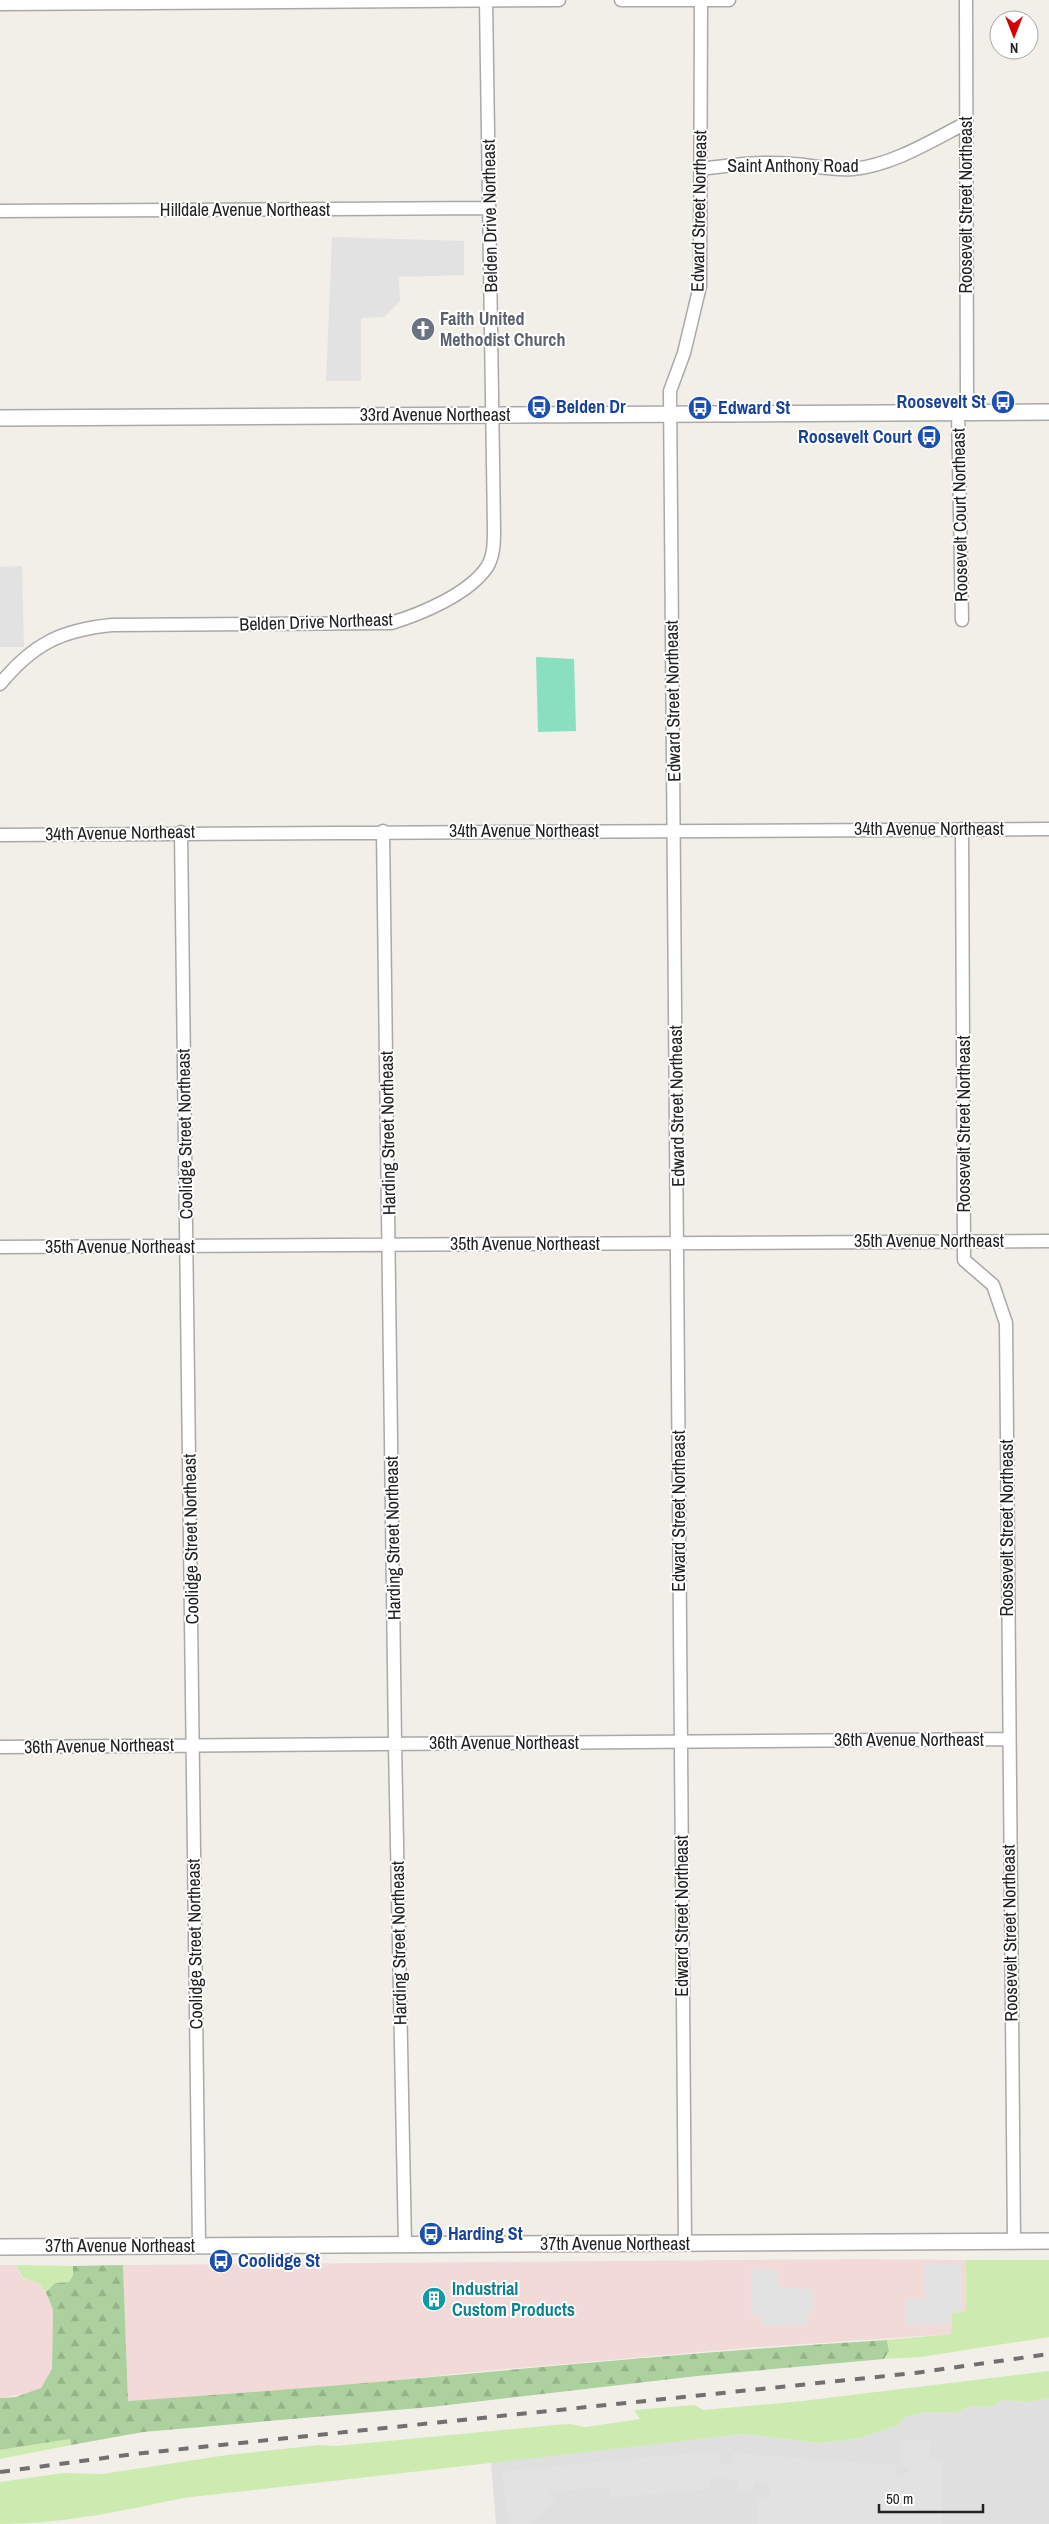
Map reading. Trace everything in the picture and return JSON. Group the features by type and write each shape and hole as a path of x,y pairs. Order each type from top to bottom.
{"street":[{"path":"0,4 559,0"},
{"path":"621,0 729,0"},
{"name":"Roosevelt Street Northeast","path":"963,411 966,0"},
{"name":"Belden Drive Northeast","path":"0,684 16,665 35,648 60,635 85,628 112,625 391,623 414,616 436,604 475,580 488,566 494,548 486,1"},
{"name":"Edward Street Northeast","path":"685,2244 670,392 684,353 700,286 701,1"},
{"name":"Saint Anthony Road","path":"701,169 738,164 769,163 794,164 824,169 854,169 884,162 966,123"},
{"name":"Hilldale Avenue Northeast","path":"0,211 489,208"},
{"name":"Roosevelt Court Northeast","path":"962,620 963,411"},
{"name":"33rd Avenue Northeast","path":"0,418 1049,412"},
{"name":"Roosevelt Street Northeast","path":"962,829 964,1260 993,1285 1006,1323 1008,1739 1014,2242"},
{"name":"34th Avenue Northeast","path":"0,835 181,832 1049,829"},
{"name":"Harding Street Northeast","path":"383,831 390,1245 395,1744 406,2245"},
{"name":"Coolidge Street Northeast","path":"181,832 199,2246"},
{"name":"35th Avenue Northeast","path":"0,1247 1049,1241"},
{"name":"36th Avenue Northeast","path":"0,1747 1008,1739"},
{"name":"37th Avenue Northeast","path":"0,2247 1049,2241"}],"shaded area":[{"path":"332,237 464,241 464,275 399,277 400,301 384,317 361,318 361,381 326,381"},
{"path":"22,566 24,647 0,647 0,567"},
{"path":"865,2259 966,2260 966,2311 952,2313 951,2334 746,2348 463,2373 316,2389 128,2401 123,2265"},
{"path":"961,2263 962,2310 951,2311 950,2325 906,2325 905,2300 934,2298 923,2296 924,2264"},
{"path":"0,2265 16,2265 22,2278 39,2284 46,2292 53,2310 52,2369 46,2382 41,2388 31,2393 0,2398"},
{"path":"751,2269 778,2270 777,2282 781,2288 814,2289 813,2313 807,2313 807,2325 763,2326 762,2316 751,2314"},
{"path":"1049,2398 1049,2524 496,2524 491,2462 744,2434 818,2443 857,2439 898,2425 905,2417 927,2412 956,2413 971,2406 998,2403 1003,2400 1027,2402"},
{"path":"901,2439 931,2441 929,2459 943,2459 942,2524 758,2524 757,2498 770,2497 769,2487 766,2483 754,2482 753,2492 738,2491 738,2480 709,2478 709,2489 610,2498 608,2487 547,2492 555,2501 532,2524 508,2524 502,2471 704,2452 721,2453 720,2464 732,2465 733,2453 896,2465 896,2477 907,2473 909,2467 899,2466"}],"green space":[{"path":"536,657 574,659 576,731 538,732"},
{"path":"966,2260 1049,2260 1049,2337 921,2357 884,2359 889,2350 887,2340 951,2334 952,2313 966,2311"},
{"path":"16,2265 73,2266 73,2274 69,2282 55,2283 46,2292 39,2284 23,2278"},
{"path":"123,2265 128,2401 318,2387 792,2346 887,2340 889,2351 884,2359 697,2376 431,2407 143,2432 71,2445 70,2439 0,2450 0,2398 16,2397 41,2388 52,2369 53,2310 46,2292 55,2283 69,2282 73,2275 73,2266"},
{"path":"1049,2371 1049,2398 1027,2402 1003,2400 990,2407 971,2406 956,2413 927,2412 905,2417 898,2425 857,2439 818,2443 744,2434 183,2498 69,2519 0,2524 0,2482 63,2473 102,2474 227,2455 320,2445 336,2446 555,2425 571,2424 585,2427 640,2419 634,2410 695,2405 703,2410 802,2401"},
{"path":"70,2439 71,2445 0,2459 0,2450"}],"railway":[{"path":"0,2472 134,2454 915,2373 1049,2354"}],"place":[{"name":"Faith United Methodist Church","path":"423,329"},
{"name":"Roosevelt St","path":"1003,402"},
{"name":"Belden Dr","path":"539,407"},
{"name":"Edward St","path":"700,408"},
{"name":"Roosevelt Court","path":"929,437"},
{"name":"Harding St","path":"431,2234"},
{"name":"Coolidge St","path":"221,2261"},
{"name":"Industrial Custom Products","path":"434,2299"}]}
